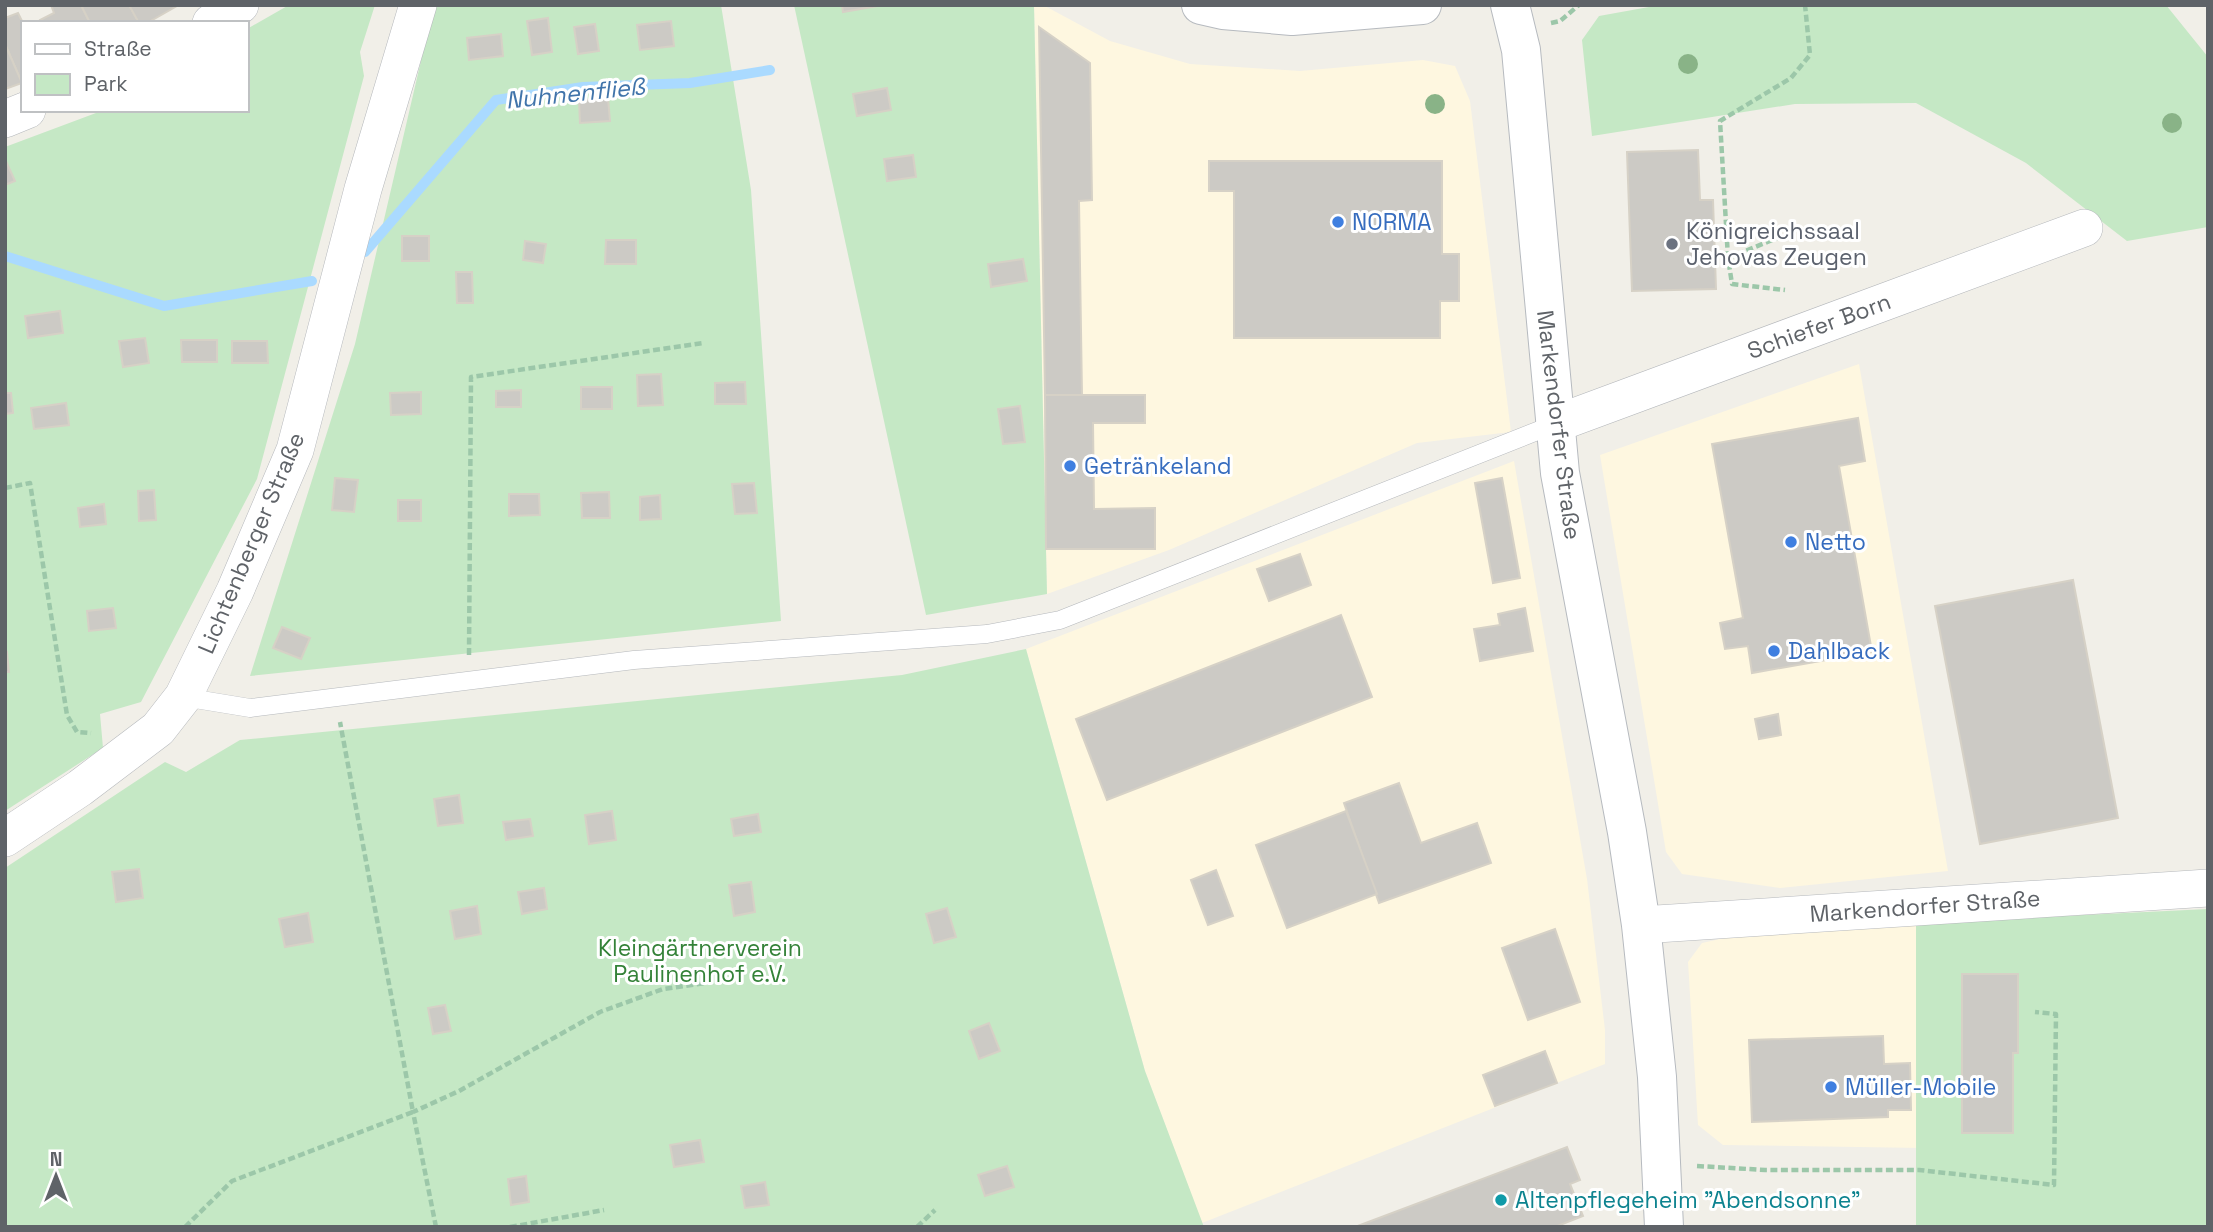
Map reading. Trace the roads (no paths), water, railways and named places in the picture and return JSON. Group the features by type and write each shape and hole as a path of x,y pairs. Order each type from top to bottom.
{"street":[{"path":"214,21 240,5"},
{"name":"Lichtenberger Straße","path":"5,838 80,788 158,729 183,697 234,591 295,450 363,189 418,5"},
{"path":"1200,5 1223,10 1292,16 1422,5"},
{"name":"Markendorfer Straße","path":"1510,5 1521,50 1560,473 1627,832 1641,925 1657,1077 1663,1226"},
{"path":"5,119 22,112"},
{"name":"Schiefer Born","path":"1555,424 2084,228"},
{"name":"Markendorfer Straße","path":"1641,925 2208,888"}],"lane":[{"path":"183,697 250,708 634,660 987,634 1060,620 1555,424"}],"waterway":[{"name":"Nuhnenfließ","path":"365,252 496,100 583,87 690,83 770,70"},
{"name":"Nuhnenfließ","path":"5,256 164,306 312,281"}],"place":[{"name":"NORMA","path":"1338,222"},
{"name":"Königreichssaal Jehovas Zeugen","path":"1672,244"},
{"name":"Getränkeland","path":"1070,466"},
{"name":"Netto","path":"1791,542"},
{"name":"Dahlback","path":"1774,651"},
{"name":"Müller-Mobile","path":"1831,1087"},
{"name":"Altenpflegeheim \"Abendsonne\"","path":"1501,1200"}],"park label":[{"name":"Kleingärtnerverein Paulinenhof e.V.","path":"700,961"}]}
